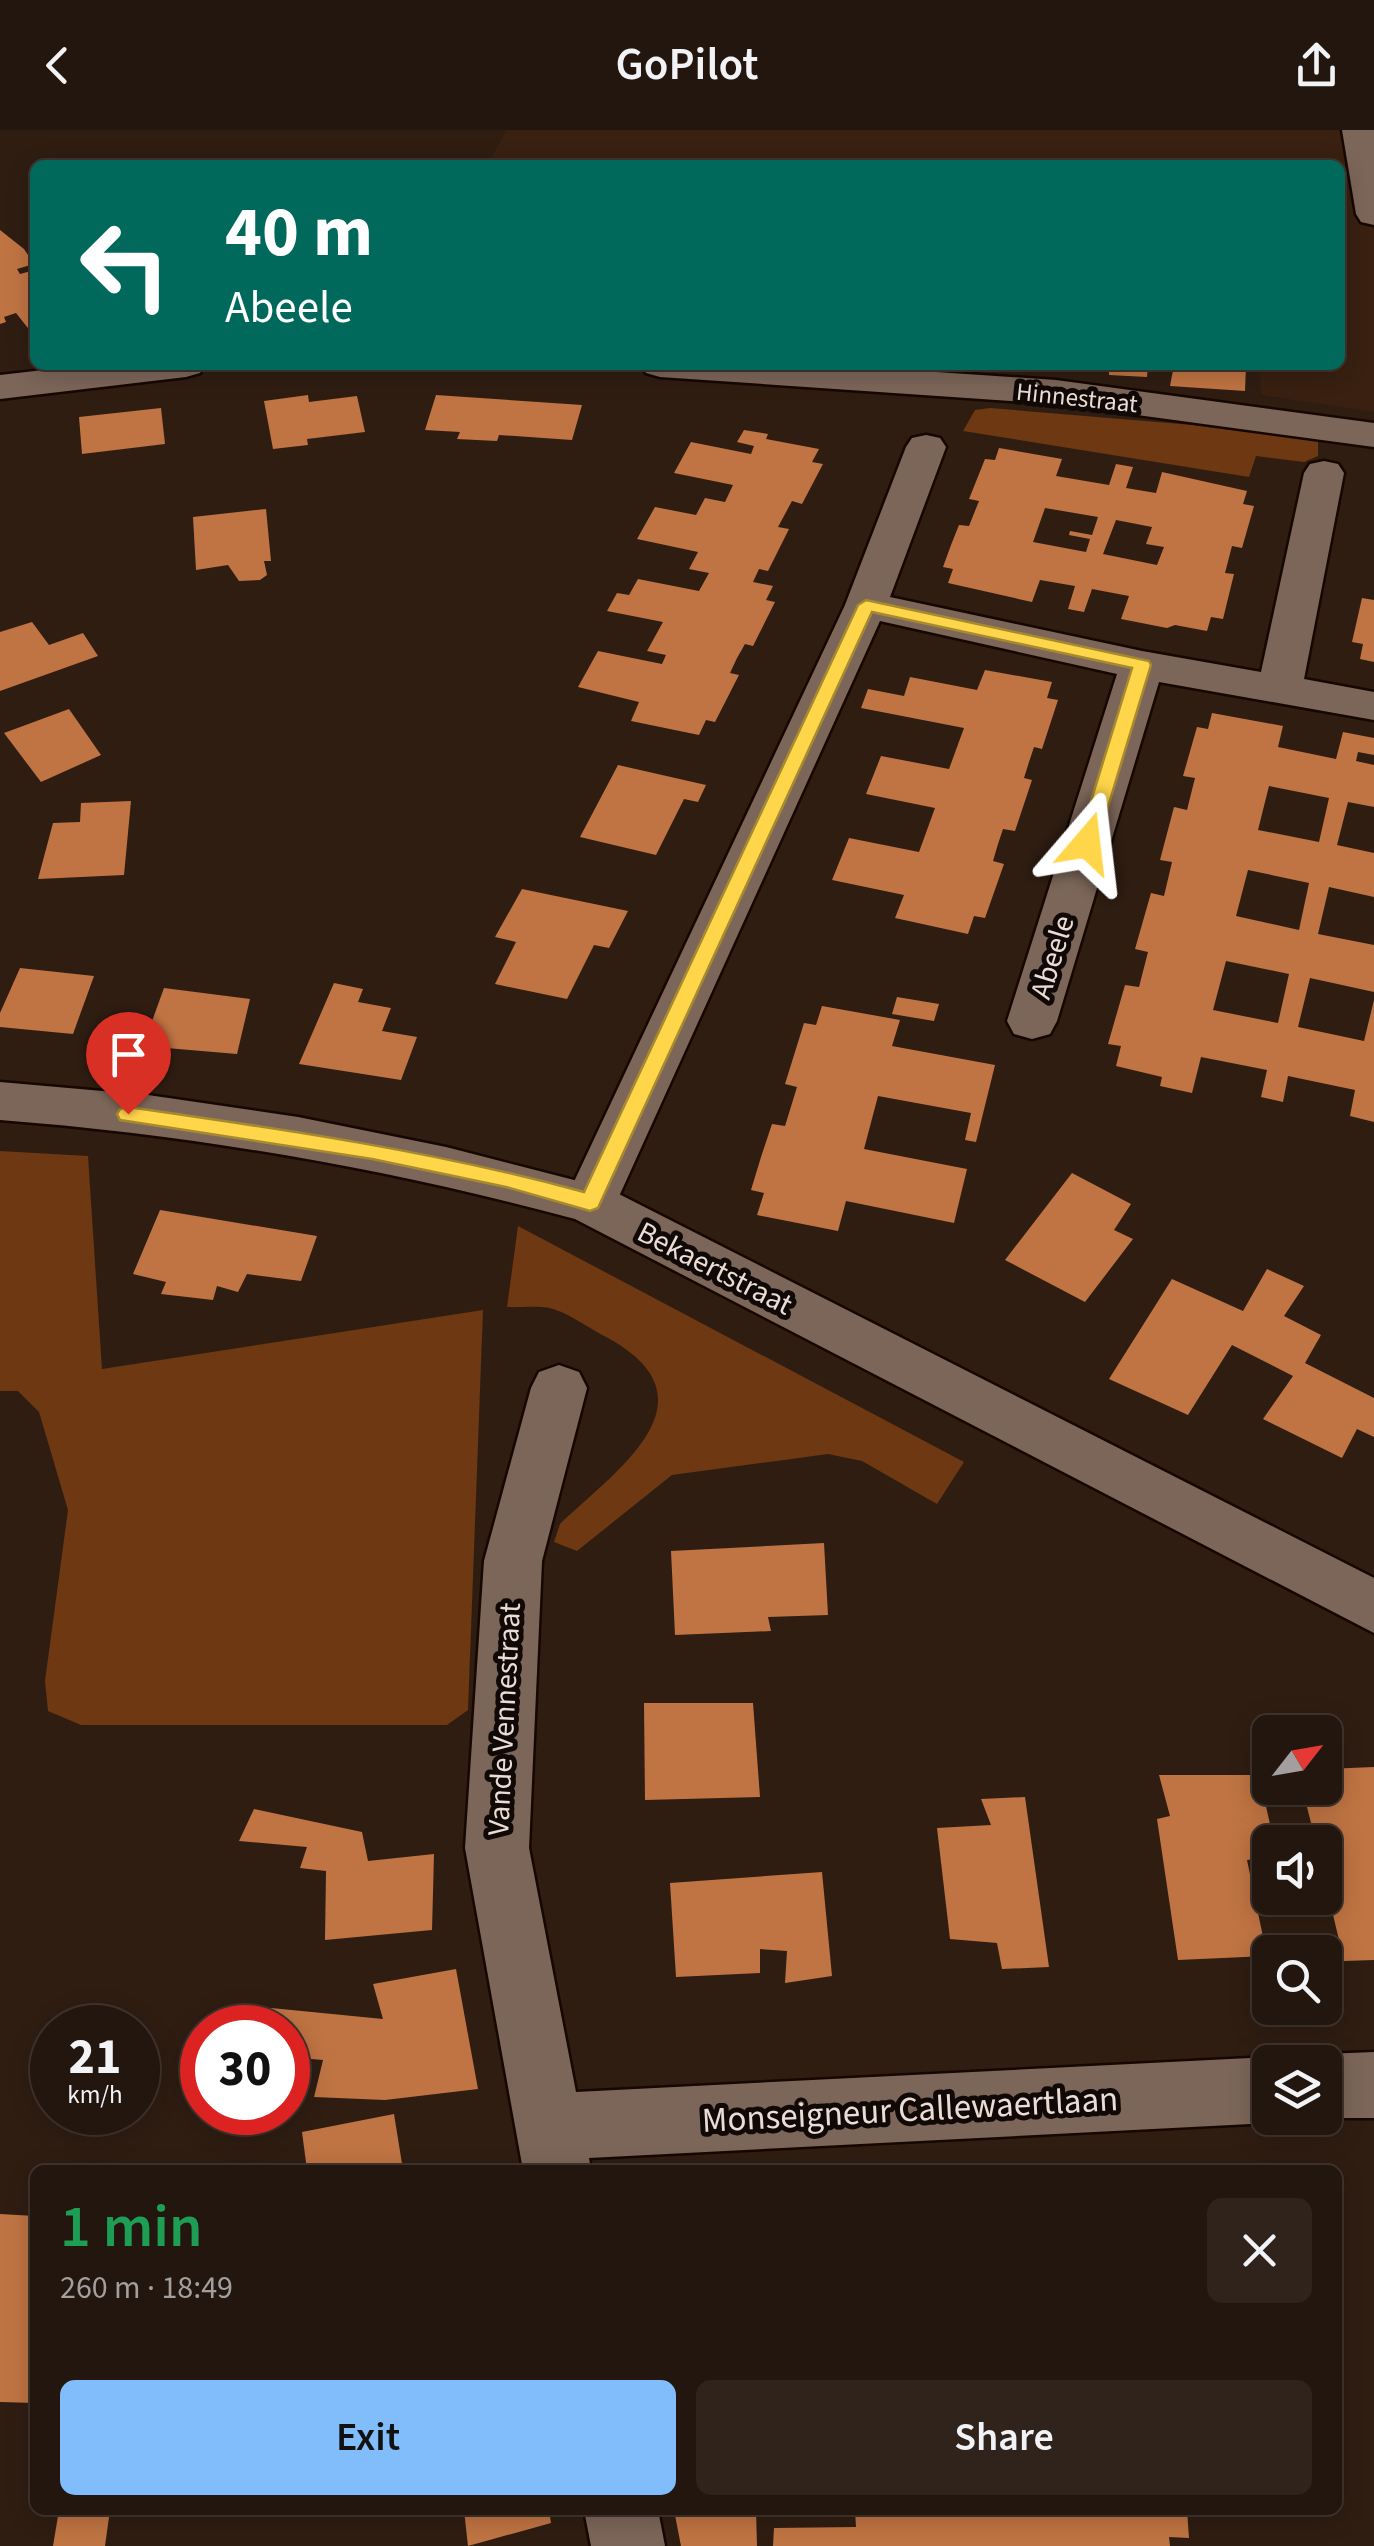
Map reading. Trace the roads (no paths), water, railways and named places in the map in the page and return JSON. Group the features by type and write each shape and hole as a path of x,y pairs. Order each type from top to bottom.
{"street":[{"path":"1360,130 1374,214"},
{"path":"0,387 144,370"},
{"name":"Hinnestraat","path":"733,370 1056,392 1374,436"},
{"path":"590,1202 866,605 926,448"},
{"path":"1280,689 1324,472"},
{"path":"866,605 1142,665 1374,706"},
{"name":"Abeele","path":"1032,1020 1142,665"},
{"name":"Bekaertstraat","path":"0,1101 204,1124 372,1151 506,1179 590,1202 1374,1607"},
{"name":"Vande Vennestraat","path":"553,2148 498,1848 512,1561 559,1388"},
{"path":"1342,2087 1374,2085"},
{"name":"Monseigneur Callewaertlaan","path":"553,2148 1252,2091"},
{"path":"622,2515 628,2546"}]}
